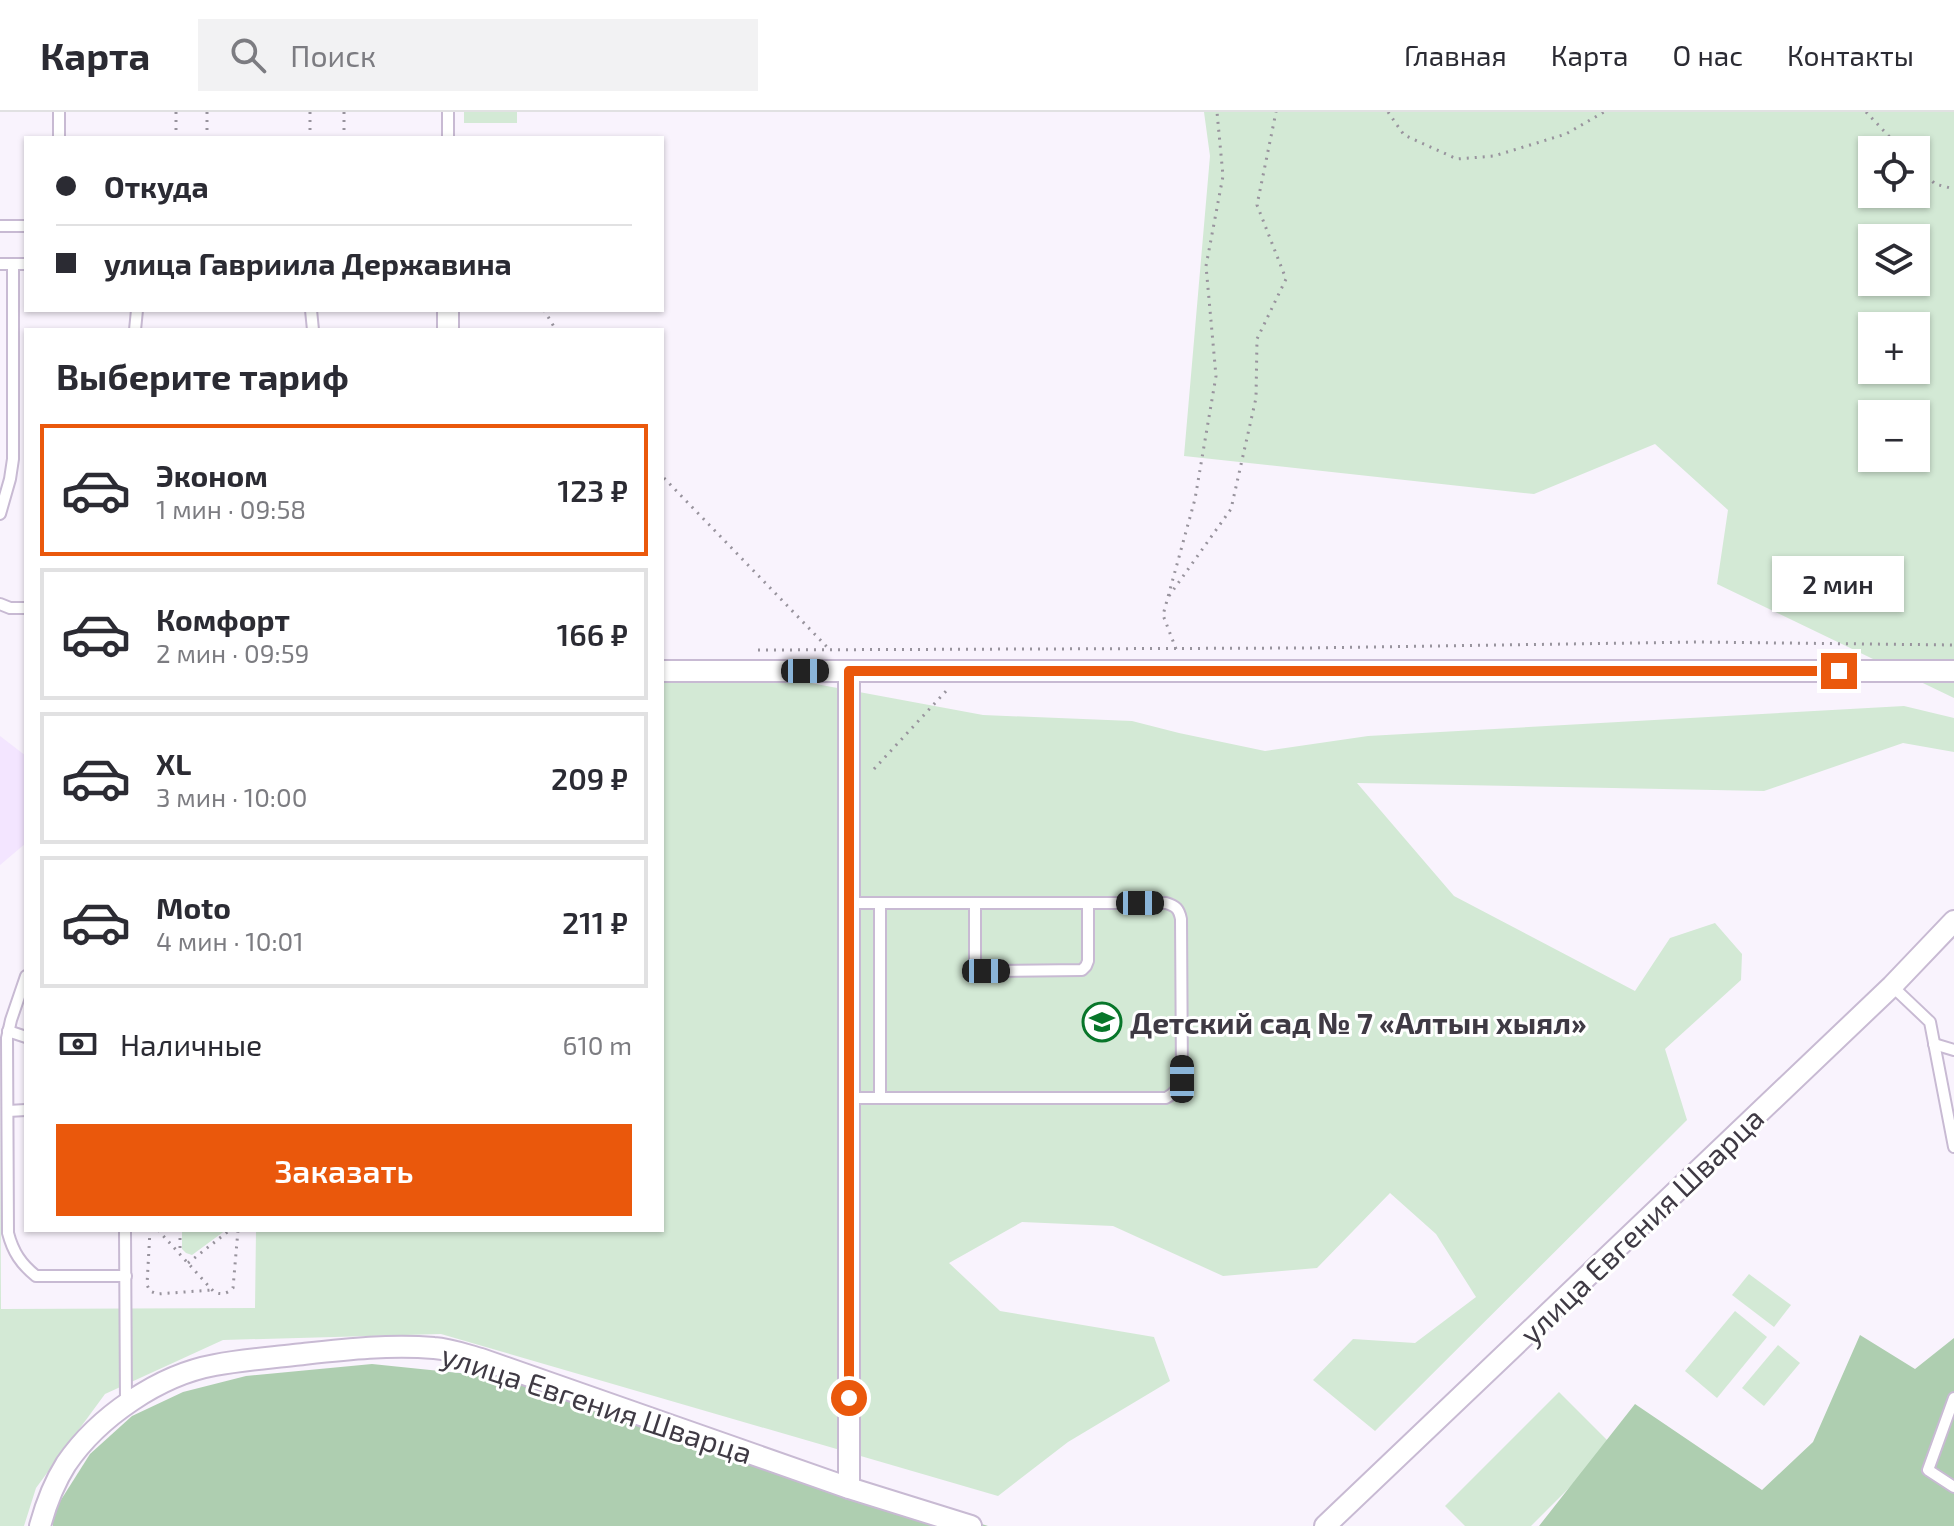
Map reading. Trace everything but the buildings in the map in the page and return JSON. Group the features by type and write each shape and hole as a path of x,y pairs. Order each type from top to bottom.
{"street":[{"path":"664,671 1954,671"},
{"path":"849,671 849,1488"},
{"name":"улица Евгения Шварца","path":"1325,1526 1892,986 1954,921"},
{"name":"улица Евгения Шварца","path":"40,1526 48,1499 65,1465 86,1439 126,1404 147,1391 183,1374 213,1365 359,1347 436,1348 481,1359 849,1488 971,1526"}],"lane":[{"path":"59,112 59,136"},
{"path":"448,112 448,136"},
{"path":"0,226 24,226"},
{"path":"0,264 24,264"},
{"path":"0,514 13,459 13,264"},
{"path":"0,604 24,608"},
{"path":"849,903 1174,905 1181,919 1182,1079 1179,1087 1166,1098 849,1098"},
{"path":"880,903 880,1098"},
{"path":"975,903 975,961 978,967 986,971 1082,970 1088,961 1088,903"},
{"path":"24,982 8,1031 8,1233 11,1244 20,1261 36,1276 126,1276"},
{"path":"1892,986 1930,1022 1954,1147"},
{"path":"8,1031 24,1036"},
{"path":"1934,1044 1954,1050"},
{"path":"8,1111 24,1110"},
{"path":"125,1232 126,1404"},
{"path":"1954,1398 1928,1470 1954,1487"}],"path":[{"path":"176,112 176,136"},
{"path":"207,112 207,136"},
{"path":"310,112 310,136"},
{"path":"344,112 344,136"},
{"path":"1177,671 1176,648 1163,615 1195,499 1216,376 1206,266 1223,176 1217,112"},
{"path":"1168,598 1231,509 1256,398 1257,339 1286,279 1257,205 1276,112"},
{"path":"1388,112 1404,135 1457,159 1494,156 1566,134 1604,112"},
{"path":"1866,112 1889,136"},
{"path":"1930,179 1935,184 1954,189"},
{"path":"664,479 830,650"},
{"path":"755,650 1698,642 1954,645"},
{"path":"874,769 953,684 952,649"},
{"path":"150,1232 147,1285 150,1291 157,1294 212,1290 222,1294 229,1292 233,1288 238,1232"},
{"path":"160,1232 212,1290"},
{"path":"180,1232 180,1254"},
{"path":"188,1263 227,1232"}],"shaded area":[{"path":"0,736 24,754 24,845 0,865"}],"green space":[{"path":"464,112 517,112 517,123 464,123"},
{"path":"1204,112 1954,112 1954,698 1717,584 1728,510 1655,444 1534,494 1184,456 1210,156"},
{"path":"746,671 983,715 1132,721 1265,751 1368,736 1904,706 1954,718 1954,752 1903,743 1764,791 1357,783 1454,896 1635,991 1670,938 1715,923 1742,954 1741,980 1665,1049 1687,1120 1375,1431 1313,1380 1353,1339 1415,1343 1476,1297 1436,1234 1390,1193 1317,1268 1223,1276 1113,1226 1022,1222 949,1263 1000,1311 1154,1337 1170,1381 1068,1442 998,1496 441,1334 223,1340 105,1394 36,1488 24,1526 0,1526 0,1036 1,1309 255,1308 256,1232 664,1232 664,674"},
{"path":"182,1232 223,1232 192,1255 182,1249"},
{"path":"1749,1274 1791,1305 1774,1327 1732,1295"},
{"path":"1735,1311 1767,1337 1717,1398 1685,1371"},
{"path":"1860,1335 1915,1369 1954,1338 1954,1526 1539,1526 1635,1404 1762,1490 1813,1442"},
{"path":"1778,1345 1800,1363 1764,1406 1742,1388"},
{"path":"372,1364 540,1384 988,1526 53,1526 52,1514 90,1454 132,1416 183,1392 246,1376"},
{"path":"1559,1392 1612,1445 1531,1526 1465,1526 1445,1506"}],"place":[{"name":"Детский сад № 7 «Алтын хыял»","path":"1102,1022"}],"route":[{"path":"849,1398 849,671 1839,671"}]}
